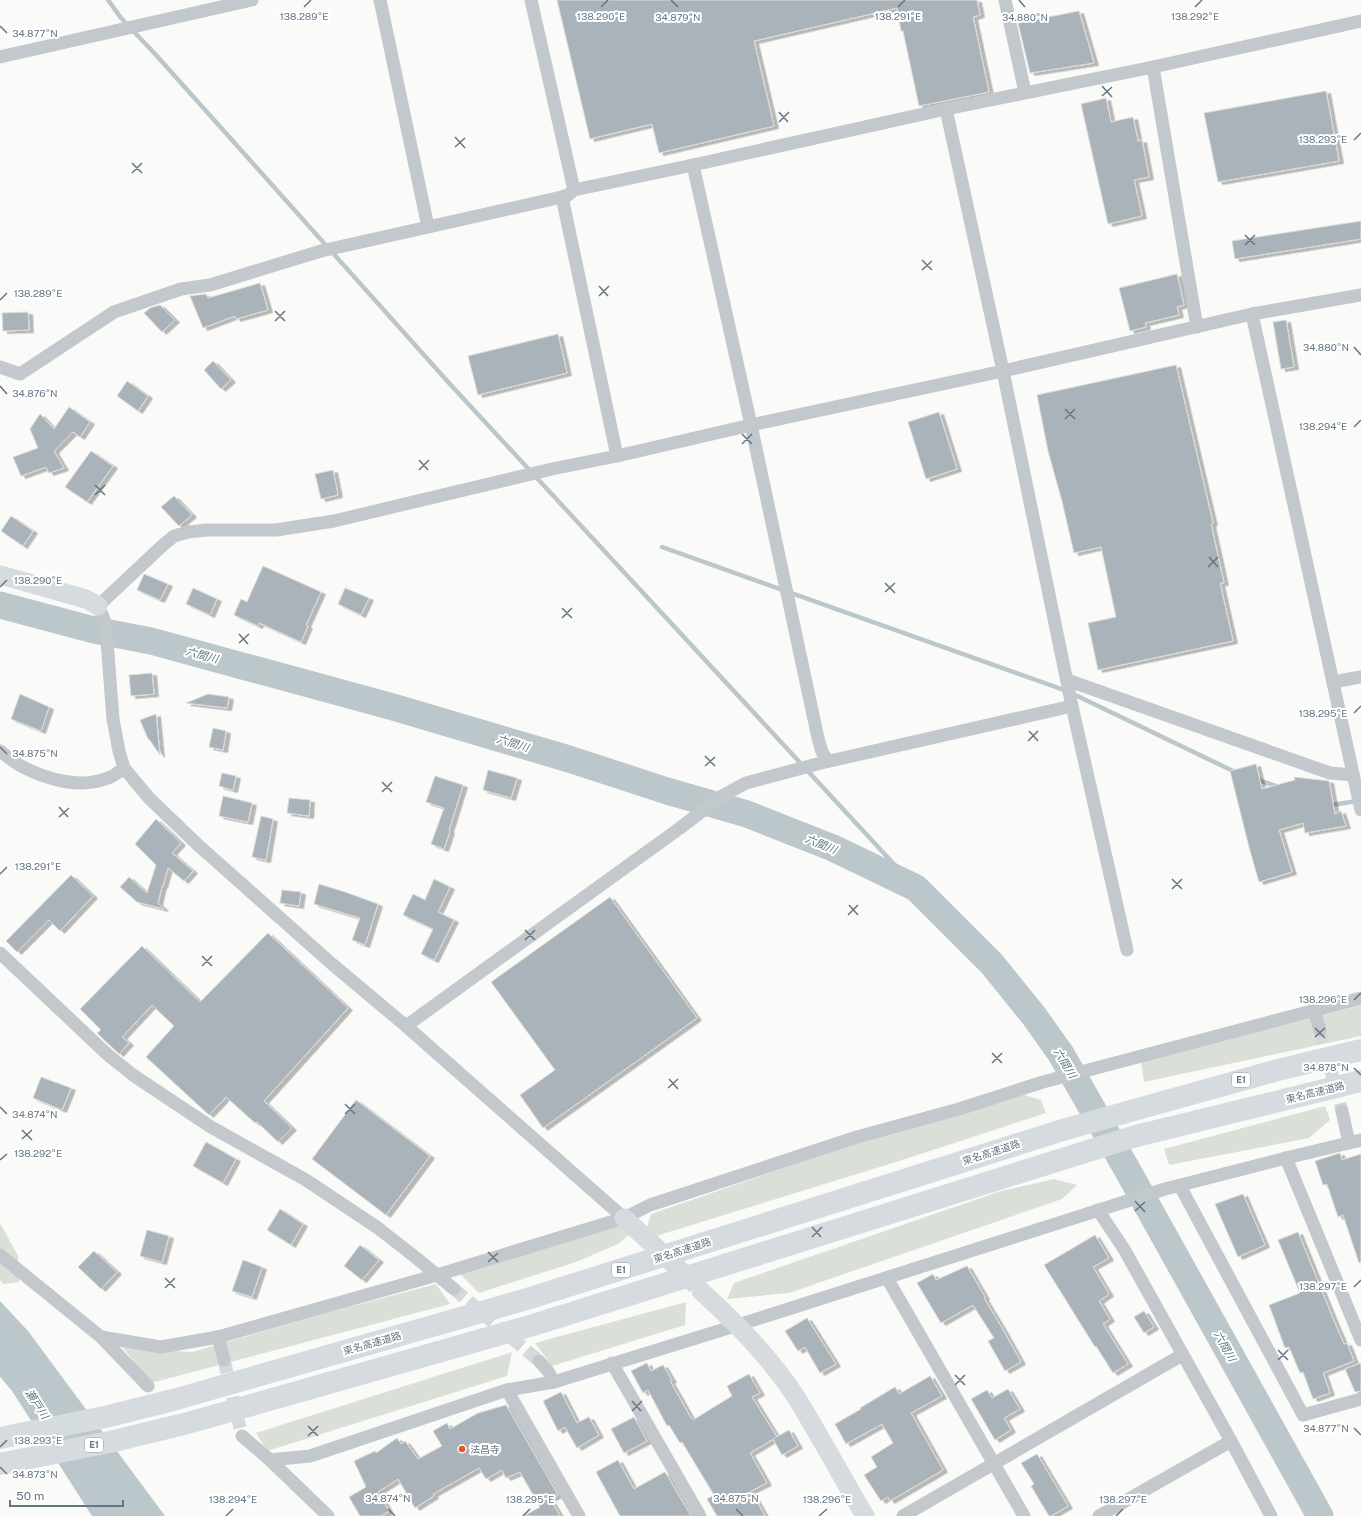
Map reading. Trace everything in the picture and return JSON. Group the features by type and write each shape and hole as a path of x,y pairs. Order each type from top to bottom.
{"highway":[{"name":"東名高速道路","path":"0,1438 105,1417 173,1400 527,1299 1066,1128 1278,1070 1361,1050"},
{"name":"東名高速道路","path":"0,1464 114,1441 188,1423 530,1326 1136,1136 1361,1081"}],"street":[{"path":"0,57 252,0"},
{"path":"380,0 428,227"},
{"path":"531,0 574,190"},
{"path":"1005,0 1025,92"},
{"path":"0,367 20,374 114,312 181,289 210,285 321,251 562,197 574,190 1025,92 1153,67 1361,21"},
{"path":"1153,67 1197,327"},
{"path":"946,109 1003,371 1072,706 1127,950"},
{"path":"693,165 751,425 818,738 825,762"},
{"path":"562,197 618,456"},
{"path":"101,612 162,546 174,536 188,532 207,530 276,530 327,522 552,469 618,456 751,425 1003,371 1252,314 1361,295"},
{"path":"1252,314 1361,810"},
{"path":"0,575 86,599 101,612 107,642 113,719 119,752 124,768 149,798 198,845 332,964 406,1026 648,1240"},
{"path":"1333,682 1361,677"},
{"path":"1067,680 1330,773 1354,775"},
{"path":"406,1026 722,796 746,783 825,762 1072,706"},
{"path":"0,751 23,767 52,778 75,782 94,782 109,778 124,768"},
{"path":"0,953 108,1055 133,1075 211,1127 306,1180 378,1228 454,1289"},
{"path":"100,1337 160,1347 218,1337 437,1275 624,1218 650,1205 857,1137 1096,1067 1361,998"},
{"path":"1314,1010 1320,1030"},
{"path":"270,1460 310,1456 507,1390 554,1382 1165,1189 1355,1142 1342,1111"},
{"path":"1286,1158 1361,1340"},
{"path":"1180,1186 1303,1415 1361,1399"},
{"path":"1098,1210 1124,1249 1231,1440 1271,1516"},
{"path":"0,1255 100,1337 148,1386"},
{"path":"887,1278 1024,1516"},
{"path":"701,1290 738,1325 772,1364 796,1397 865,1516"},
{"path":"218,1337 224,1360"},
{"path":"903,1516 1182,1354"},
{"path":"539,1361 548,1371 554,1382"},
{"path":"612,1363 700,1516"},
{"path":"507,1390 580,1516"},
{"path":"242,1436 270,1460 328,1516"},
{"path":"1099,1516 1231,1440"}],"shaded area":[{"path":"1361,1005 1361,1036 1144,1082 1141,1062"},
{"path":"1024,1095 1041,1100 1046,1113 896,1162 656,1236 647,1228 651,1214 885,1133"},
{"path":"1325,1106 1330,1120 1309,1138 1169,1165 1164,1149"},
{"path":"1054,1179 1077,1185 1062,1199 789,1293 727,1299 734,1283 998,1192"},
{"path":"0,1223 18,1256 19,1282 3,1284 0,1280"},
{"path":"619,1226 630,1234 618,1244 576,1262 479,1293 456,1270"},
{"path":"436,1284 450,1304 151,1383 123,1348 192,1352 330,1312"},
{"path":"686,1302 685,1325 552,1366 535,1343"},
{"path":"512,1352 507,1376 267,1451 256,1433"}],"water":[{"path":"0,1301 28,1331 165,1516 113,1516 0,1356"}],"building":[{"path":"557,0 977,0 980,15 973,17 989,92 919,106 897,8 754,41 774,126 659,153 652,124 590,139"},
{"path":"1079,11 1094,63 1030,73 1018,23"},
{"path":"1326,91 1339,161 1218,182 1204,113"},
{"path":"1106,98 1111,122 1133,117 1138,141 1142,140 1149,177 1134,180 1142,216 1108,224 1081,104"},
{"path":"1361,221 1361,239 1235,259 1232,241"},
{"path":"1177,274 1184,305 1177,307 1179,315 1145,323 1146,327 1130,331 1119,288"},
{"path":"260,283 268,310 236,319 235,316 203,328 190,296 206,294 208,298"},
{"path":"160,305 175,320 162,332 144,313 150,308"},
{"path":"28,312 29,330 3,331 2,313"},
{"path":"1286,320 1294,367 1281,369 1273,322"},
{"path":"558,334 567,373 478,395 468,356"},
{"path":"213,361 231,380 221,389 204,370"},
{"path":"1176,365 1213,523 1211,524 1224,583 1220,583 1233,641 1098,670 1088,623 1116,617 1101,547 1074,553 1062,501 1048,451 1037,395"},
{"path":"127,381 148,396 138,411 117,396"},
{"path":"69,407 90,422 80,437 73,432 54,451 64,468 49,473 46,467 21,476 13,457 38,448 30,429 40,414 54,429"},
{"path":"939,412 957,469 926,479 908,422"},
{"path":"91,451 113,466 87,502 65,487"},
{"path":"333,470 338,495 321,499 315,474"},
{"path":"174,496 192,515 179,526 161,507"},
{"path":"11,516 33,531 23,546 1,531"},
{"path":"263,566 321,592 306,625 308,626 301,642 259,623 258,626 234,615 241,599 247,602"},
{"path":"144,574 168,584 160,600 137,590"},
{"path":"193,588 217,599 210,615 186,604"},
{"path":"345,588 369,598 361,615 338,604"},
{"path":"152,673 154,694 131,696 129,675"},
{"path":"20,694 49,707 41,731 11,719"},
{"path":"208,694 229,697 227,708 186,703"},
{"path":"156,714 160,755 148,739 140,720"},
{"path":"213,728 226,731 223,750 209,747"},
{"path":"1256,764 1262,789 1295,780 1294,777 1329,781 1335,814 1341,811 1346,826 1305,833 1303,823 1279,830 1292,872 1259,882 1230,771"},
{"path":"488,770 517,778 511,798 483,790"},
{"path":"222,773 236,776 233,790 219,786"},
{"path":"435,776 463,785 444,849 431,844 444,808 426,802"},
{"path":"223,796 252,803 248,822 219,816"},
{"path":"289,798 310,800 309,816 287,813"},
{"path":"261,816 273,819 266,860 252,857"},
{"path":"156,819 181,843 172,853 193,871 184,881 168,868 158,903 164,909 137,902 120,887 129,877 147,893 156,865 135,844"},
{"path":"71,875 93,896 60,931 49,920 17,952 6,941"},
{"path":"434,879 450,887 438,912 454,920 434,960 421,954 433,929 403,915 413,894 425,900"},
{"path":"319,884 378,904 365,945 352,940 360,918 314,904"},
{"path":"282,890 301,892 299,906 280,903"},
{"path":"610,897 697,1018 543,1128 520,1095 555,1070 491,982"},
{"path":"268,933 348,1008 264,1101 292,1128 278,1142 257,1122 255,1123 226,1097 209,1115 146,1057 174,1026 152,1005 122,1037 129,1043 119,1054 97,1033 101,1030 80,1009 142,946 200,1002"},
{"path":"41,1077 71,1088 62,1110 33,1098"},
{"path":"356,1100 430,1156 386,1215 312,1159"},
{"path":"206,1142 236,1159 223,1183 193,1166"},
{"path":"1340,1153 1342,1160 1361,1154 1361,1262 1359,1263 1343,1215 1338,1217 1327,1184 1323,1185 1315,1161"},
{"path":"1243,1194 1265,1245 1238,1257 1215,1204"},
{"path":"280,1209 303,1224 291,1245 267,1230"},
{"path":"147,1230 169,1236 162,1262 140,1256"},
{"path":"1298,1232 1334,1321 1344,1344 1347,1343 1354,1361 1323,1373 1330,1393 1313,1399 1303,1372 1300,1373 1289,1347 1285,1348 1269,1305 1300,1293 1278,1240"},
{"path":"1095,1235 1109,1258 1093,1267 1109,1294 1099,1301 1110,1319 1103,1324 1128,1364 1113,1373 1044,1265"},
{"path":"360,1245 379,1260 362,1280 344,1266"},
{"path":"94,1251 117,1272 101,1289 78,1267"},
{"path":"243,1260 262,1267 252,1297 232,1291"},
{"path":"967,1266 1021,1362 1005,1371 988,1341 994,1338 973,1305 941,1323 917,1283 933,1274 936,1280"},
{"path":"1144,1311 1154,1327 1144,1333 1134,1317"},
{"path":"807,1318 836,1364 820,1373 805,1347 798,1351 785,1331"},
{"path":"647,1363 651,1371 663,1365 672,1380 670,1381 693,1420 732,1396 727,1386 749,1374 760,1393 752,1397 777,1437 750,1453 767,1483 751,1491 765,1516 717,1516 707,1499 714,1495 682,1442 680,1443 669,1425 667,1426 648,1390 643,1393 631,1371"},
{"path":"1361,1363 1361,1391 1355,1392 1345,1369"},
{"path":"930,1376 942,1396 911,1413 943,1470 890,1501 888,1497 881,1501 864,1475 877,1467 871,1457 893,1443 882,1424 846,1444 835,1424 895,1387 899,1394"},
{"path":"1008,1389 1020,1409 1004,1418 1011,1430 995,1440 971,1399 987,1390 992,1398"},
{"path":"561,1392 577,1423 589,1417 599,1435 577,1448 565,1427 558,1431 543,1401"},
{"path":"506,1405 558,1495 550,1499 560,1516 524,1516 540,1507 520,1472 506,1478 502,1470 486,1479 479,1468 433,1494 434,1496 415,1508 398,1479 378,1492 389,1511 381,1516 360,1516 349,1497 366,1487 354,1461 375,1451 376,1453 397,1438 401,1444 405,1441 418,1459 442,1446 433,1431 447,1423 450,1429 478,1413"},
{"path":"634,1417 647,1441 624,1453 611,1429"},
{"path":"789,1430 798,1446 782,1455 773,1439"},
{"path":"1037,1454 1068,1506 1051,1516 1049,1516 1031,1486 1034,1484 1021,1463"},
{"path":"618,1460 634,1489 665,1472 691,1516 620,1516 596,1472"}],"waterway":[{"path":"108,0 121,18 156,55 449,383 916,888"},
{"path":"662,547 1067,691 1235,772"},
{"name":"六間川","path":"0,605 94,630 151,641 393,707 569,759 667,791 747,814 833,848 916,888 992,964 1034,1016 1061,1054 1128,1171 1320,1516"},
{"path":"1255,779 1279,787"},
{"path":"1327,803 1332,805 1357,801"},
{"name":"瀬戸川","path":"0,1356 23,1383 108,1516"}],"tunnel":[{"path":"1320,1030 1342,1111"},
{"path":"648,1240 696,1285"},
{"path":"454,1289 539,1361"},
{"path":"224,1360 242,1436"}],"place":[{"name":"法昌寺","path":"462,1449"}]}
